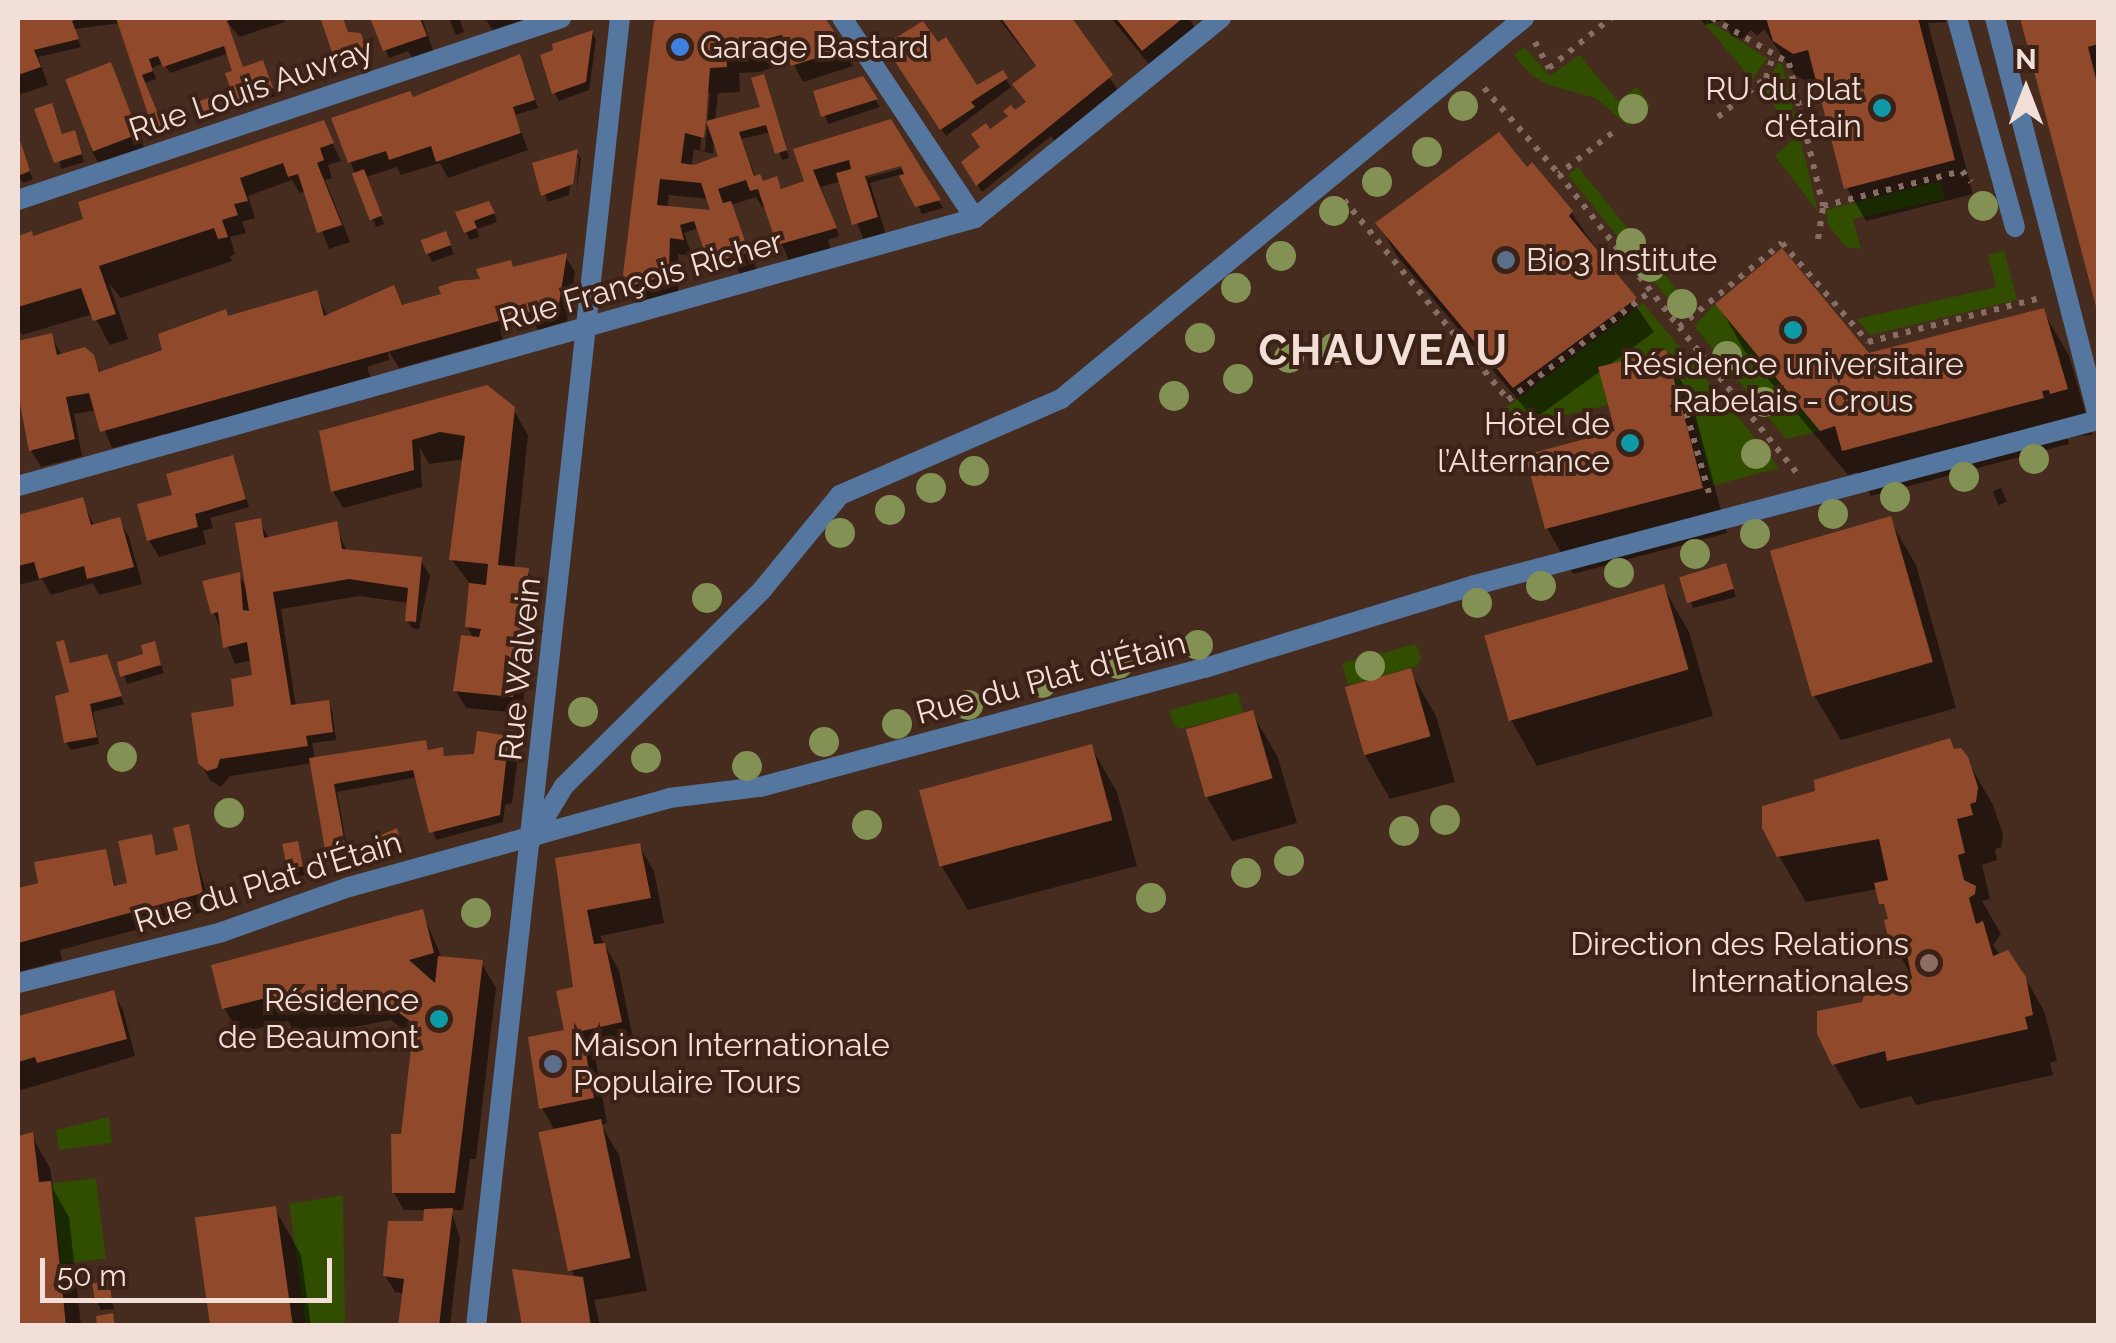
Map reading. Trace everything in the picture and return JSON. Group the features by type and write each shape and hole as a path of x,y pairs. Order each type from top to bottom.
{"street":[{"name":"Rue Louis Auvray","path":"18,200 562,18"},
{"name":"Rue Walvein","path":"476,1326 620,18"},
{"path":"842,18 975,218"},
{"name":"Rue François Richer","path":"18,486 975,218 1220,18"},
{"path":"532,838 564,786 762,590 840,495 1061,399 1523,18"},
{"path":"1958,18 2014,227"},
{"path":"1995,18 2098,417"},
{"name":"Rue du Plat d'Étain","path":"18,983 222,932 348,887 668,798 760,786 1205,668 1475,584 2098,417"}],"path":[{"path":"1523,18 1550,68 1610,18"},
{"path":"1712,18 1788,63 1822,206 1818,239"},
{"path":"1718,117 1766,78 1773,56"},
{"path":"1463,64 1559,174 1797,474"},
{"path":"1559,174 1612,133"},
{"path":"1822,206 1962,171 1978,190 2002,186"},
{"path":"1328,180 1508,400 1651,291"},
{"path":"1679,327 1782,243 1868,342 2050,296"},
{"path":"1710,496 1685,408 1734,394"}],"green space":[{"path":"1706,19 1767,58 1752,80 1705,24"},
{"path":"1524,47 1550,76 1579,55 1618,101 1637,87 1651,106 1628,126 1596,98 1548,85 1530,74 1514,55"},
{"path":"1778,63 1782,64 1818,212 1775,156 1798,135 1761,91"},
{"path":"1578,167 1691,307 1681,315 1568,175"},
{"path":"1940,181 1945,199 1853,219 1861,249 1846,247 1828,225 1826,210"},
{"path":"2004,251 2017,300 1870,335 1857,319 1996,287 1988,255"},
{"path":"1643,303 1716,391 1680,402 1666,350 1599,367 1608,405 1507,428 1503,410"},
{"path":"1715,304 1820,431 1786,439 1694,326"},
{"path":"1727,403 1779,468 1712,486 1693,413"},
{"path":"1416,644 1421,659 1417,666 1348,685 1342,663"},
{"path":"1238,692 1243,713 1180,729 1173,724 1169,710"},
{"path":"109,1117 112,1143 59,1150 56,1130"},
{"path":"96,1178 106,1258 61,1264 51,1183"},
{"path":"343,1195 345,1325 306,1325 289,1204"}],"building":[{"path":"18,18 81,18 72,21 79,39 34,50 41,67 18,75"},
{"path":"116,18 236,18 227,21 243,67 263,60 273,88 235,101 225,73 232,71 224,46 163,67 158,56 149,59 153,71 142,75 163,126 153,129"},
{"path":"343,18 348,32 361,33 368,56 337,67 321,20"},
{"path":"370,18 420,18 427,36 383,51"},
{"path":"825,18 846,49 791,66 782,35 726,48 727,67 710,68 706,121 760,107 751,78 764,74 787,150 775,154 766,125 739,132 754,176 760,174 763,181 777,176 781,189 804,181 793,149 891,119 941,200 915,207 899,176 904,174 901,166 865,176 878,217 852,225 836,173 851,169 849,160 813,170 837,228 777,245 758,189 750,191 746,180 718,189 723,203 731,201 749,252 709,264 694,221 680,225 684,240 670,238 669,275 634,285 623,275 654,21","holes":["706,121 718,156 694,165 681,163 685,133 704,138","660,179 701,183 710,210 657,205"]},
{"path":"1001,18 1072,18 1113,75 976,186 961,162 980,147 971,134 986,123 990,129 1008,116 1003,111 1011,105 1015,110 1026,102 1012,84 1036,66"},
{"path":"1116,18 1183,18 1142,51"},
{"name":"RU du plat d'étain","path":"1766,18 1918,18 1955,160 1844,189 1808,50 1793,54 1773,41"},
{"path":"2020,18 2098,18 2098,44 2088,47 2098,87 2098,314"},
{"path":"923,21 938,42 946,37 977,85 1003,70 1008,78 971,102 975,107 940,130 884,45"},
{"path":"593,30 586,82 552,94 540,55 553,50 552,44"},
{"path":"520,54 535,100 513,107 521,133 436,162 431,146 389,160 386,151 348,163 331,118 410,91 413,97"},
{"path":"111,62 139,134 93,151 65,80"},
{"path":"863,76 878,99 821,117 813,91"},
{"path":"214,96 218,107 202,113 198,102"},
{"path":"52,103 62,134 75,130 82,154 54,163 34,109"},
{"path":"324,120 334,143 320,148 324,160 317,163 342,225 317,233 298,174 288,177 283,163 240,178 248,201 234,204 238,215 222,220 228,237 218,239 214,228 99,266 116,314 93,321 81,288 18,307 18,236 32,231 33,236 83,219 78,202"},
{"name":"Bio3 Institute","path":"1499,132 1527,167 1532,162 1573,211 1569,216 1637,298 1513,388 1375,223"},
{"path":"21,143 30,171 18,176 18,144"},
{"path":"578,149 573,184 541,196 532,163"},
{"path":"364,169 382,216 370,220 352,174"},
{"path":"489,201 495,213 474,221 477,228 464,233 455,212"},
{"path":"446,231 451,245 426,254 421,240"},
{"name":"Résidence universitaire Rabelais - Crous","path":"1782,248 1869,353 2044,308 2068,389 2050,394 2049,390 2042,391 2044,398 1842,451 1835,426 1820,431 1715,304"},
{"path":"567,253 559,304 100,432 89,393 66,397 75,439 29,451 18,393 18,341 52,333 57,355 85,347 94,355 99,372 162,350 158,334 226,309 228,316 317,290 324,316 394,285 402,305 441,294 438,287 456,281 480,279 476,269 511,260 513,267"},
{"name":"Hôtel de l’Alternance","path":"1666,350 1680,402 1670,405 1672,410 1682,408 1703,488 1545,529 1525,455 1615,431 1598,367"},
{"path":"487,385 515,407 498,565 529,568 513,697 453,691 461,635 479,637 481,629 465,627 469,583 486,585 488,564 449,560 465,436 440,432 412,440 414,470 331,492 319,431"},
{"path":"233,455 246,499 195,514 198,527 147,541 137,504 172,495 166,474"},
{"path":"83,497 91,525 120,517 134,567 87,579 84,566 39,579 34,562 18,566 18,515"},
{"path":"1891,516 1933,662 1812,697 1770,551"},
{"path":"261,518 264,538 337,521 342,549 422,557 416,622 405,621 408,588 349,579 273,592 291,705 329,700 333,732 306,736 308,746 220,759 217,768 207,771 198,763 191,713 234,706 231,679 252,675 247,642 223,648 218,612 211,614 202,581 240,572 243,610 249,611 235,523"},
{"path":"1726,563 1734,589 1687,603 1679,577"},
{"path":"1664,584 1689,670 1509,721 1484,636"},
{"path":"64,640 70,663 107,654 122,696 90,704 97,737 64,743 55,696 69,692 56,642"},
{"path":"155,641 161,665 120,677 117,662 143,654 141,645"},
{"path":"1411,668 1431,736 1364,755 1345,687"},
{"path":"1253,710 1273,778 1205,798 1186,729"},
{"path":"477,731 509,736 500,815 429,833 413,770 334,784 347,855 327,861 309,758 426,740 428,750 443,747 444,756 474,754"},
{"path":"1950,738 1954,749 1961,748 1968,757 1978,787 1976,802 1970,804 1973,815 1957,819 1965,853 1958,855 1964,880 1976,886 1975,894 1969,898 1976,924 1983,921 1993,956 2008,950 2026,977 2033,1015 2025,1017 2028,1029 1887,1061 1885,1051 1832,1065 1817,1034 1817,1011 1862,1002 1865,993 1912,978 1903,937 1889,941 1884,920 1888,919 1874,883 1888,880 1879,839 1777,857 1762,828 1762,806 1815,791 1814,780"},
{"path":"1092,744 1112,820 940,867 919,790"},
{"path":"189,824 203,893 18,943 18,888 38,883 34,862 106,849 114,886 127,883 118,841 152,834 156,855 178,850 173,828"},
{"path":"397,828 401,841 379,846 377,837"},
{"path":"298,841 303,867 287,870 282,844"},
{"path":"640,843 651,898 587,910 594,944 605,943 622,1022 582,1031 594,1098 539,1109 528,1037 564,1030 556,991 573,987 555,858"},
{"name":"Résidence de Beaumont","path":"423,909 434,953 409,960 435,983 438,956 483,960 455,1193 392,1193 391,1134 401,1134 414,1024 375,995 280,1013 274,996 222,1009 211,965"},
{"path":"114,990 127,1039 37,1063 35,1057 18,1062 18,1016"},
{"path":"601,1119 631,1258 568,1271 538,1132"},
{"path":"33,1132 39,1182 51,1181 66,1326 18,1326 18,1136"},
{"path":"276,1206 293,1326 210,1326 195,1217"},
{"path":"453,1208 439,1326 398,1326 404,1279 383,1276 388,1221 423,1221 424,1209"},
{"path":"512,1269 583,1277 591,1326 522,1326"},
{"path":"109,1281 112,1301 95,1303 92,1284"},
{"path":"113,1313 115,1326 97,1326 96,1316"}],"place":[{"name":"Garage Bastard","path":"680,47"},
{"name":"RU du plat d'étain","path":"1882,108"},
{"name":"Bio3 Institute","path":"1506,260"},
{"name":"Résidence universitaire Rabelais - Crous","path":"1793,330"},
{"name":"Hôtel de l’Alternance","path":"1630,443"},
{"name":"Direction des Relations Internationales","path":"1929,963"},
{"name":"Résidence de Beaumont","path":"439,1019"},
{"name":"Maison Internationale Populaire Tours","path":"553,1064"}],"district":[{"name":"CHAUVEAU","path":"1384,351"}]}
